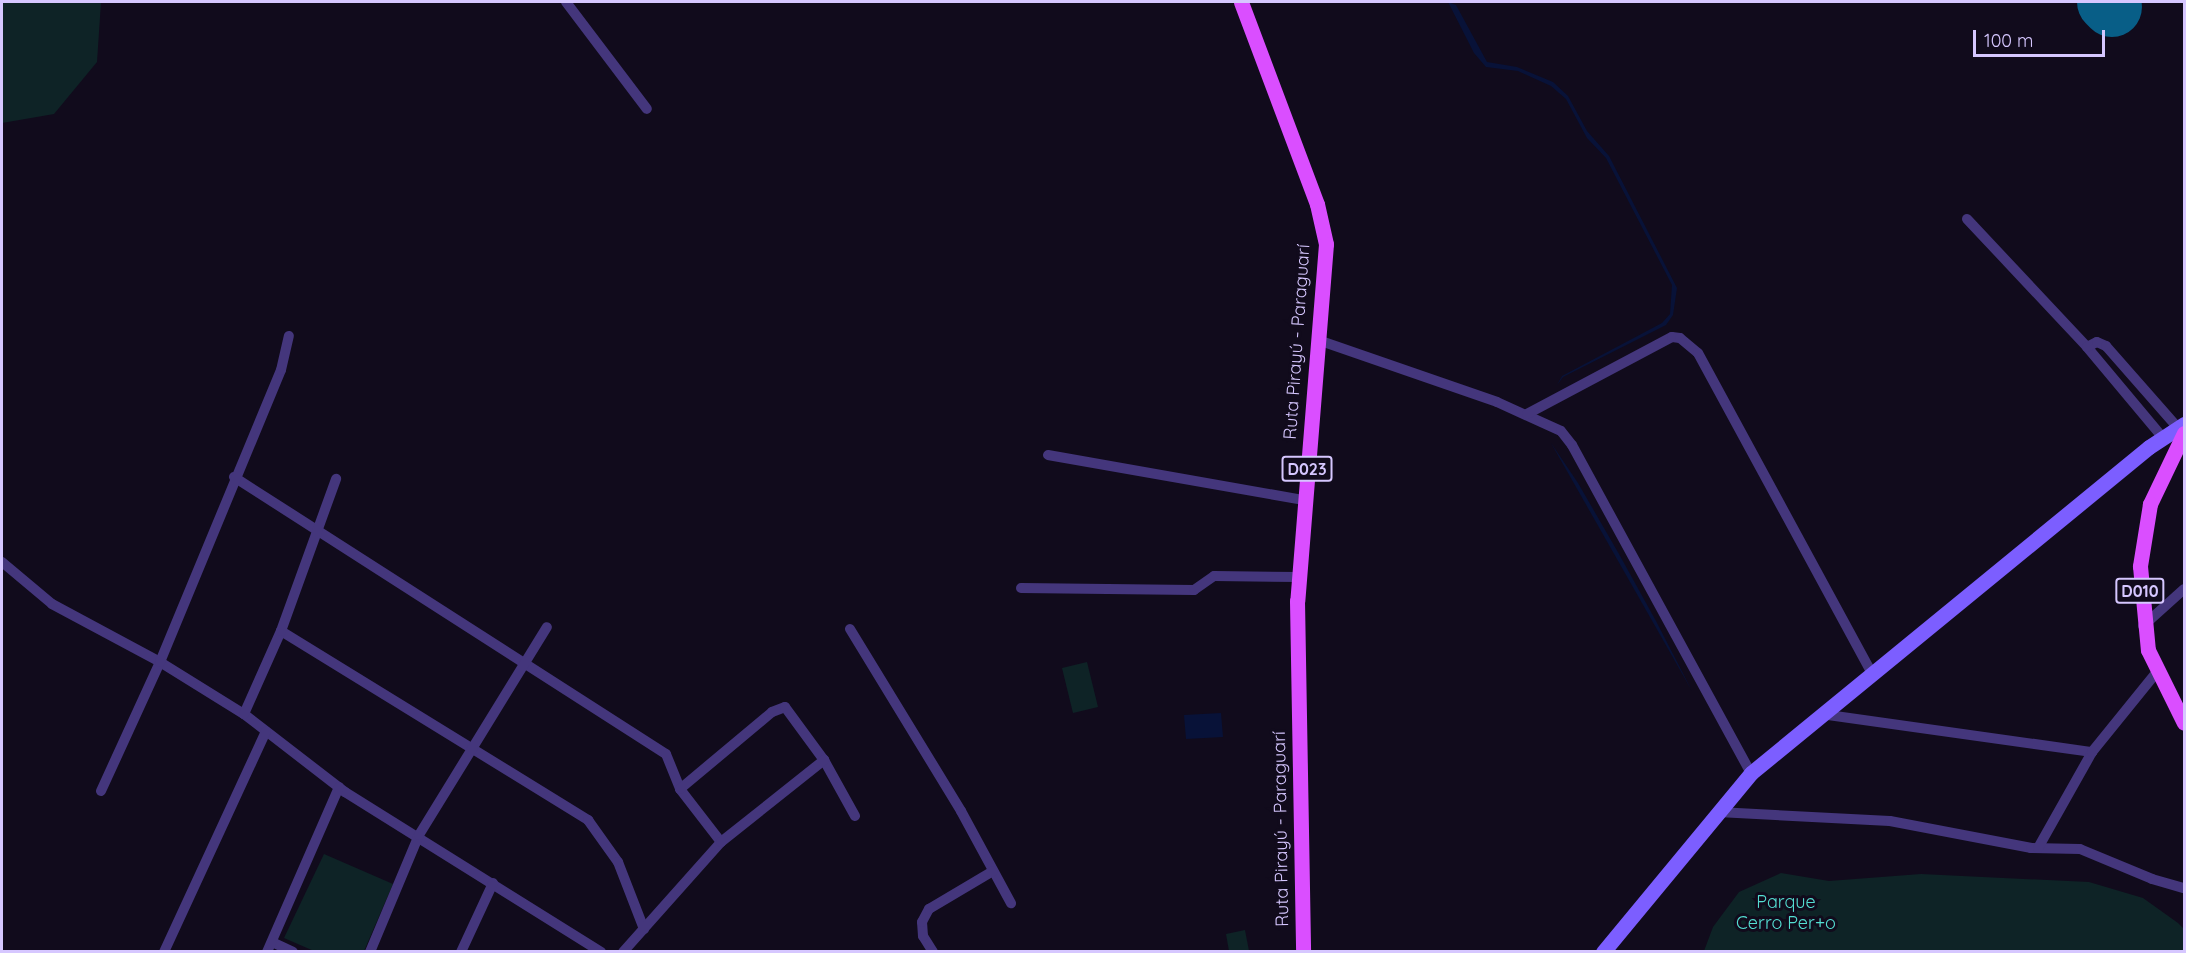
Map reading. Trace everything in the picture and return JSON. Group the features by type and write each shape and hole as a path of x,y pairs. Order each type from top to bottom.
{"main road":[{"name":"Ruta Pirayú - Paraguarí","path":"1241,2 1321,224 1326,244 1299,577 1297,688 1303,951"},
{"path":"1603,951 1751,773 1871,671 2149,447 2182,428"},
{"name":"D010","path":"2182,428 2167,463 2143,535 2140,566 2143,627 2156,673 2184,723"},
{"path":"2149,447 2163,454 2167,463"}],"street":[{"path":"566,2 646,109"},
{"path":"1967,219 2087,348 2163,438"},
{"path":"101,791 160,662 234,477 280,370 289,336"},
{"path":"1527,414 1672,337 1680,338 1698,354 1871,671"},
{"path":"1318,340 1527,414 1561,431 1572,445 1751,773"},
{"path":"2087,348 2097,342 2106,346 2182,428"},
{"path":"1048,455 1304,500"},
{"path":"234,477 666,754 680,789 721,842"},
{"path":"244,714 281,631 336,479"},
{"path":"2,562 51,604 160,662 244,714 339,787 602,951"},
{"path":"1021,588 1194,590 1214,576 1299,577"},
{"path":"2143,627 2184,589"},
{"path":"370,951 418,835 473,750 547,627"},
{"path":"850,629 1011,903"},
{"path":"281,631 588,820 618,862 644,929"},
{"path":"2038,848 2092,752 2156,673"},
{"path":"680,789 772,712 785,706 824,760 855,816"},
{"path":"1821,714 2092,752"},
{"path":"164,951 266,731"},
{"path":"624,951 721,842 824,760"},
{"path":"293,951 269,947 339,787"},
{"path":"1718,812 1890,821 2038,848 2080,849 2152,879 2184,888"},
{"path":"933,951 922,929 929,909 993,871"},
{"path":"461,951 493,883"}],"green space":[{"path":"2,2 101,2 97,62 54,114 2,123"},
{"path":"1087,662 1098,707 1073,713 1062,668"},
{"path":"324,854 393,884 364,951 314,951 284,938"},
{"name":"Parque Cerro Per+o","path":"1781,873 1829,881 1921,874 2089,882 2143,898 2178,923 2184,929 2184,951 1704,951 1713,927 1739,892"},
{"path":"1245,930 1249,951 1229,951 1226,934"}],"water":[{"path":"1448,2 1456,5 1487,62 1517,67 1553,82 1568,96 1587,131 1609,156 1677,288 1673,315 1666,325 1563,377 1557,385 1562,376 1662,323 1670,314 1672,285 1606,158 1587,138 1566,99 1551,86 1518,71 1486,67 1474,53"},
{"path":"1551,443 1578,483 1619,554 1692,691"},
{"path":"1221,713 1223,737 1186,739 1184,715"}],"runway":[{"path":"2107,2 2112,7"}]}
